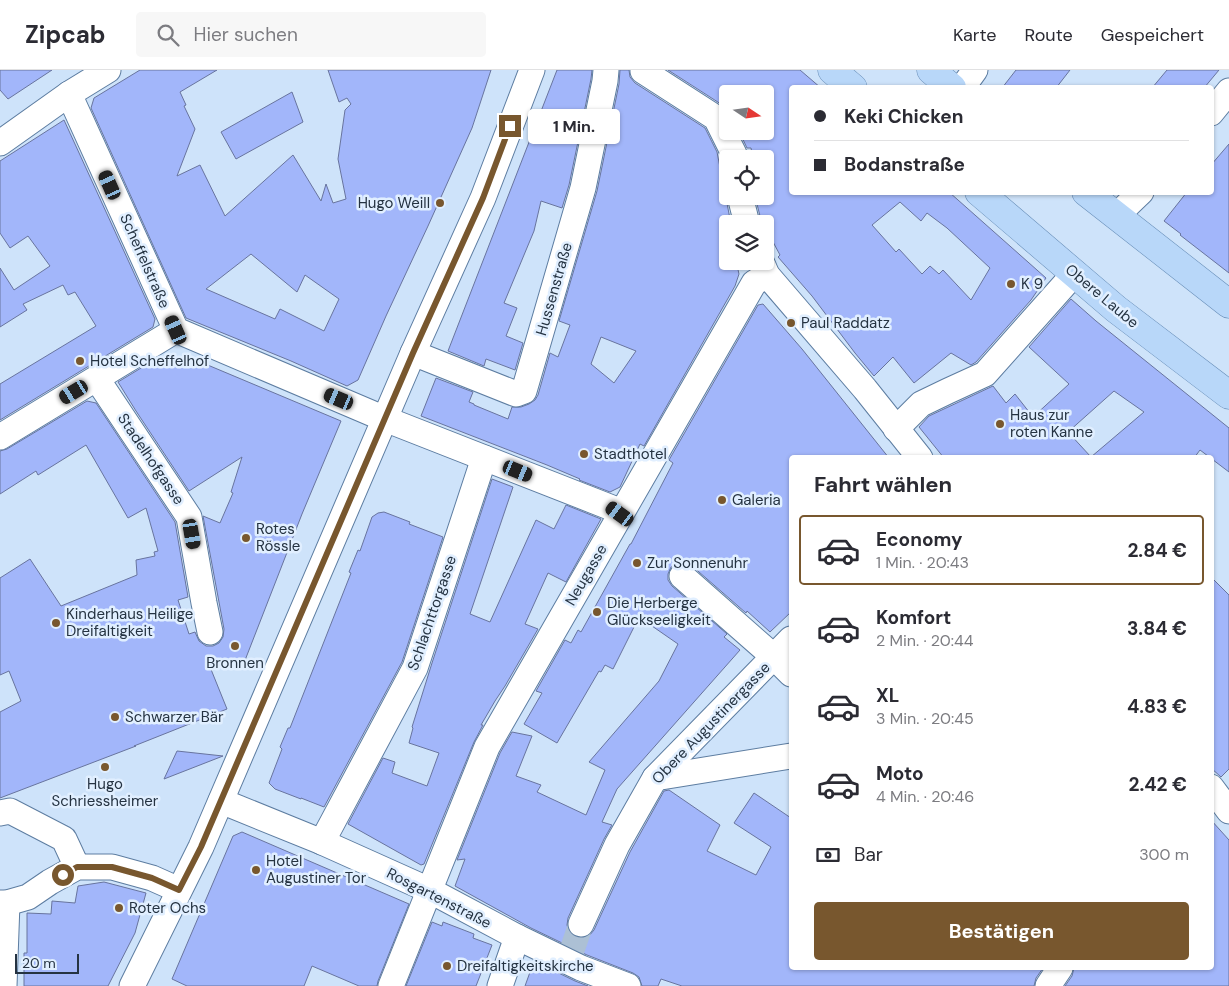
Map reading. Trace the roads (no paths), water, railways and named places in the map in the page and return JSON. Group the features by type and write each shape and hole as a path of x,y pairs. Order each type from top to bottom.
{"main road":[{"path":"832,70 850,85"},
{"path":"931,70 948,85"},
{"name":"Obere Laube","path":"982,195 1116,309 1229,396"},
{"path":"1090,195 1229,304"}],"street":[{"path":"0,143 69,94 108,70"},
{"name":"Hussenstraße","path":"413,353 516,394 524,391 583,188 606,70"},
{"path":"964,85 975,70"},
{"path":"132,986 201,847 413,353 483,198 532,71"},
{"path":"643,71 716,118 732,150"},
{"path":"1214,109 1229,91"},
{"name":"Scheffelstraße","path":"69,94 176,330"},
{"path":"1116,216 1138,195"},
{"name":"Neugasse","path":"391,986 488,747 620,514 763,270"},
{"path":"766,270 918,455"},
{"path":"896,429 922,404 986,374 1074,274"},
{"path":"0,437 176,330 385,419 612,508 620,514"},
{"name":"Stadelhofgasse","path":"97,378 190,517 210,632"},
{"name":"Schlachttorgasse","path":"322,842 415,668 484,458"},
{"path":"682,576 789,672"},
{"name":"Obere Augustinergasse","path":"581,924 617,845 655,778 789,641"},
{"path":"655,778 789,756"},
{"name":"Rosgartenstraße","path":"221,801 322,842 430,890 517,937 570,957 628,986"},
{"path":"0,813 10,811 64,838 77,867"},
{"path":"4,986 3,903 28,897 77,867 112,867 152,878 179,890"},
{"path":"500,986 517,937"},
{"path":"1048,986 1059,970"}],"tunnel":[{"path":"571,953 581,924"}],"place":[{"name":"Hugo Weill","path":"440,203"},
{"name":"K 9","path":"1011,284"},
{"name":"Paul Raddatz","path":"791,323"},
{"name":"Hotel Scheffelhof","path":"80,361"},
{"name":"Haus zur roten Kanne","path":"1000,424"},
{"name":"Stadthotel","path":"584,454"},
{"name":"Galeria","path":"722,500"},
{"name":"Rotes Rössle","path":"246,538"},
{"name":"Zur Sonnenuhr","path":"637,563"},
{"name":"Die Herberge Glückseeligkeit","path":"597,612"},
{"name":"Kinderhaus Heilige Dreifaltigkeit","path":"56,623"},
{"name":"Bronnen","path":"235,646"},
{"name":"Schwarzer Bär","path":"115,717"},
{"name":"Hugo Schriessheimer","path":"105,767"},
{"name":"Hotel Augustiner Tor","path":"256,870"},
{"name":"Roter Ochs","path":"119,908"},
{"name":"Dreifaltigkeitskirche","path":"447,966"}]}
